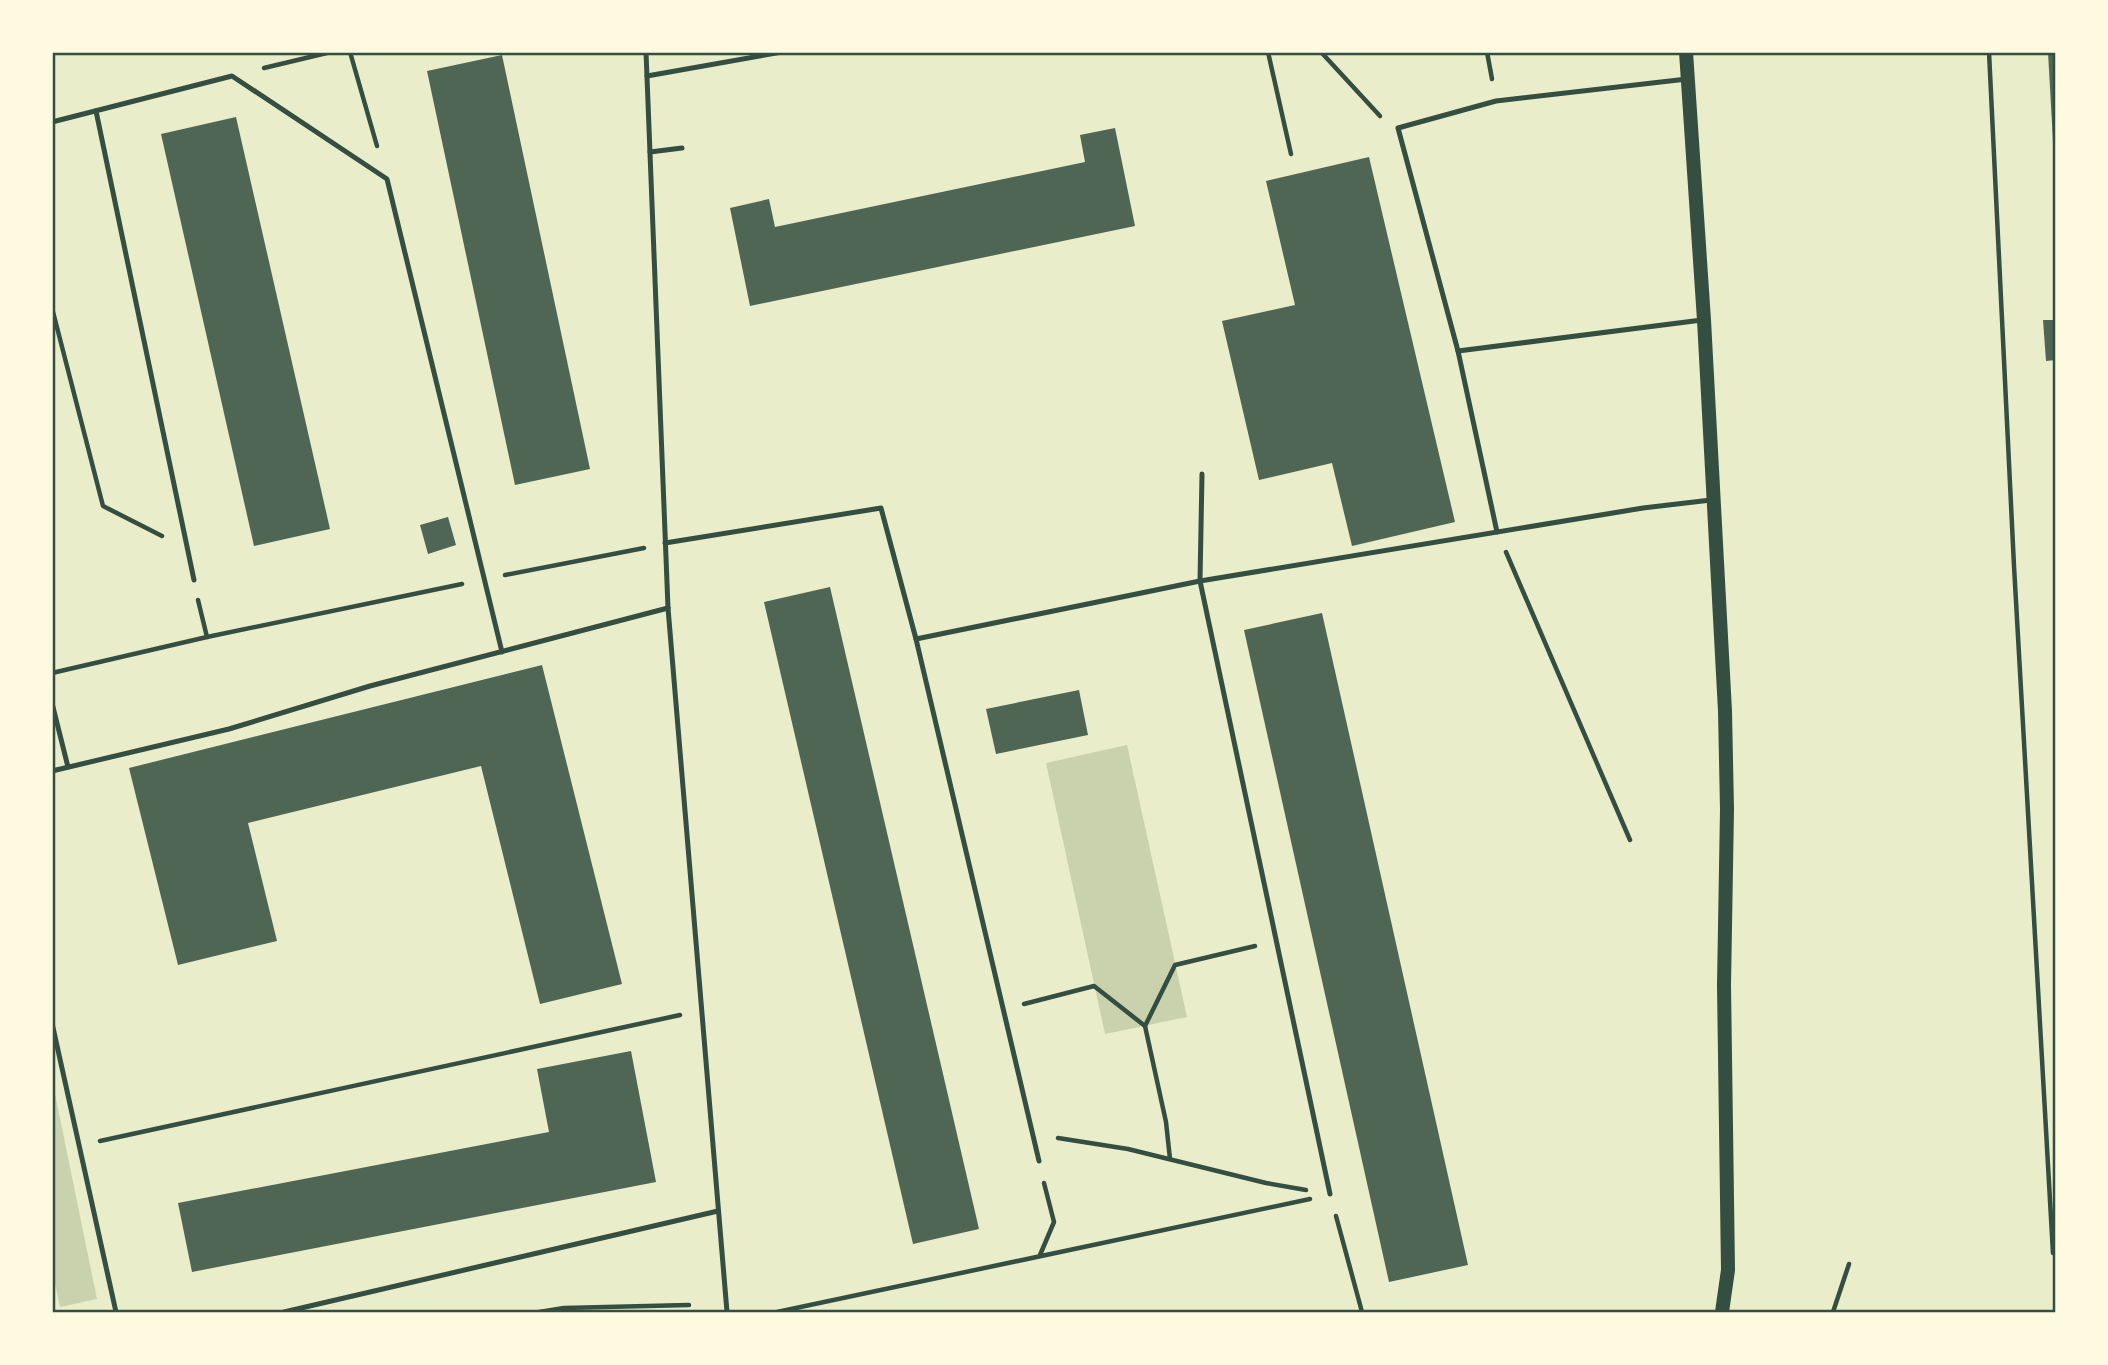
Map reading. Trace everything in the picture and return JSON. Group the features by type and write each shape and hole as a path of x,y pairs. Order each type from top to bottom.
{"main road":[{"path":"1685,62 1704,320 1725,710 1727,809 1724,997 1728,1270 1723,1312"}],"lane":[{"path":"646,52 667,608 727,1312"},
{"path":"647,76 782,52"},
{"path":"1497,532 1458,351 1398,128 1496,102 1685,62"},
{"path":"52,122 232,76 387,179 502,652"},
{"path":"96,111 194,580"},
{"path":"650,152 682,148"},
{"path":"1458,351 1704,320"},
{"path":"1202,474 1200,581 1330,1194"},
{"path":"916,639 1200,581 1643,508 1714,500"},
{"path":"665,543 881,508 916,639 1039,1161"},
{"path":"52,771 229,729 370,686 667,608"},
{"path":"52,703 68,767"},
{"path":"52,1023 116,1312"},
{"path":"284,1312 718,1211"}],"path":[{"path":"232,76 331,52"},
{"path":"350,52 387,179"},
{"path":"1268,52 1291,154"},
{"path":"1321,52 1383,120"},
{"path":"1989,52 2014,566 2053,1253"},
{"path":"52,308 103,506 187,550"},
{"path":"1497,532 1630,840"},
{"path":"52,673 207,637 665,543"},
{"path":"194,580 207,637"},
{"path":"1144,1026 1175,965 1276,941"},
{"path":"1003,1009 1094,986 1144,1026 1166,1122 1170,1159"},
{"path":"79,1146 701,1010"},
{"path":"1032,1135 1129,1149 1266,1183 1330,1194"},
{"path":"1039,1161 1054,1222 1041,1255"},
{"path":"777,1312 1330,1194"},
{"path":"1330,1194 1362,1312"},
{"path":"1833,1312 1849,1264"},
{"path":"539,1312 564,1308 690,1305"}],"green space":[{"path":"1127,745 1187,1017 1105,1034 1046,763"},
{"path":"53,1084 97,1299 60,1307 52,1269"}],"building":[{"path":"2048,52 2056,52 2056,142 2053,142"},
{"path":"502,55 590,469 515,485 427,71"},
{"path":"236,117 330,529 254,546 161,134"},
{"path":"1115,128 1135,226 750,306 730,208 769,199 775,227 1085,162 1080,135"},
{"path":"1369,157 1455,522 1352,546 1332,463 1259,480 1222,321 1295,305 1266,181"},
{"path":"2043,320 2056,320 2056,360 2046,361"},
{"path":"448,517 456,545 428,554 420,525"},
{"path":"830,587 979,1229 913,1244 764,602"},
{"path":"1322,613 1468,1265 1389,1282 1244,630"},
{"path":"542,665 622,984 540,1004 481,766 248,823 277,941 178,965 129,768"},
{"path":"1079,690 1088,735 996,754 986,709"},
{"path":"631,1051 656,1182 192,1272 178,1203 549,1132 537,1069"}]}
